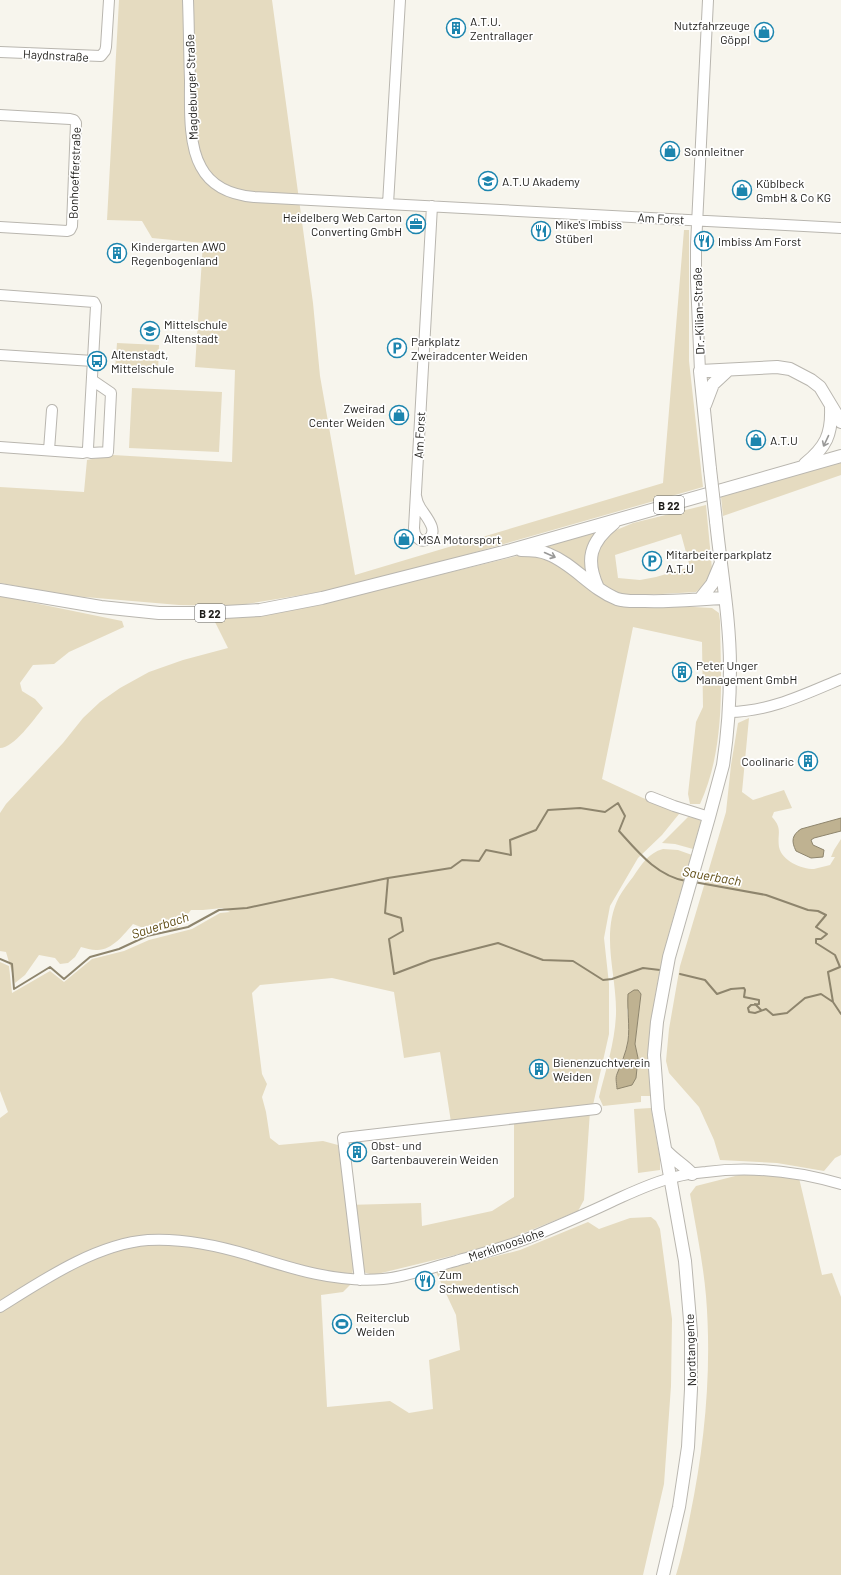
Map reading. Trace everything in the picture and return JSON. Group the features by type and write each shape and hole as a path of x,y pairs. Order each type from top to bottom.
{"main road":[{"path":"700,371 777,367 790,369 811,380 820,387 841,422"},
{"path":"703,410 713,384 727,370"},
{"name":"Dr.-Kilian-Straße","path":"700,371 703,410 721,562 730,666 729,712 723,765 709,817"},
{"path":"801,467 824,446 832,422 831,404"},
{"name":"B 22","path":"0,590 101,608 159,613 206,613 260,610 322,598 512,550 841,456"},
{"path":"598,588 592,575 590,561 592,550 598,538 617,520"},
{"path":"512,550 533,550 547,553 571,567 598,588 619,600 724,598"},
{"path":"700,599 712,584 721,562"},
{"name":"Nordtangente","path":"663,1575 679,1507 688,1447 691,1389 691,1332 685,1261 660,1124 656,1089 655,1068 657,1022 669,957 709,817"},
{"path":"666,1152 692,1174"}],"street":[{"name":"Haydnstraße","path":"0,52 101,56 104,54 106,47 109,0"},
{"name":"Magdeburger Straße","path":"188,0 190,116 192,138 196,155 201,167 214,183 225,191 243,196"},
{"path":"388,204 400,0"},
{"name":"Dr.-Kilian-Straße","path":"700,371 696,281 697,220 708,0"},
{"name":"Bonhoefferstraße","path":"0,115 70,119 74,120 76,123 72,226 70,230 0,227"},
{"name":"Am Forst","path":"243,196 841,228"},
{"name":"Am Forst","path":"416,496 432,206"},
{"path":"0,295 94,302 96,306 87,452"},
{"path":"0,355 93,361"},
{"path":"0,447 83,453 108,452 111,393 92,380"},
{"path":"48,450 52,410"},
{"path":"729,712 746,712 772,707 841,679"},
{"path":"651,797 709,817"},
{"path":"360,1280 343,1138 596,1109"},
{"name":"Merklmooslohe","path":"0,1306 43,1280 89,1256 147,1240 191,1241 224,1247 306,1273 334,1278 360,1280 385,1279 503,1247 534,1236 648,1186 670,1178 725,1169 768,1169 798,1173 841,1184"}],"shaded area":[{"path":"119,0 272,0 313,303 320,376 355,575 663,483 684,230 689,230 689,361 703,487 357,586 234,606 179,605 73,596 0,583 0,487 84,492 87,460 113,455 232,462 235,370 195,367 203,243 152,238 142,221 107,220"},
{"path":"117,343 159,345 158,372 115,370"},
{"path":"132,388 222,392 219,452 129,448"},
{"path":"841,462 841,475 723,516 721,497"},
{"path":"706,505 712,569 704,585 696,592 627,596 611,592 601,582 596,562 602,541 614,531 633,523","holes":["681,534 690,567 640,580 618,578 615,555"]},
{"path":"601,529 589,577 538,547"},
{"path":"534,553 638,604 712,608 719,613 720,621 721,691 718,737 714,760 700,804 690,804 688,794 696,722 703,707 702,642 633,627 602,779 643,798 678,811 679,814 662,835 638,858 610,906 604,938 609,984 609,1034 593,1105 451,1122 440,1052 404,1058 394,992 332,978 260,985 252,993 262,1074 267,1084 262,1097 270,1138 279,1145 323,1141 338,1145 346,1205 421,1203 422,1226 492,1211 514,1197 514,1121 590,1111 584,1200 578,1211 492,1246 373,1275 353,1269 351,1284 343,1292 321,1295 327,1407 390,1401 409,1413 433,1409 429,1360 460,1350 456,1315 436,1272 520,1250 588,1222 599,1229 630,1218 651,1217 656,1221 660,1229 672,1319 671,1386 664,1484 643,1575 0,1575 0,1118 8,1112 0,1091 0,962 9,966 12,993 50,971 64,982 92,959 124,951 149,940 192,929 220,913 230,912 222,908 191,910 176,929 151,931 133,924 122,937 107,948 96,950 81,947 75,957 68,963 60,964 55,958 39,955 25,975 15,983 6,952 0,951 0,813 6,804 63,743 83,718 100,702 120,688 149,672 183,660 228,648 214,620 327,602"},
{"path":"0,596 122,621 124,627 69,652 54,664 33,665 20,683 22,691 35,699 43,708 17,738 5,747 0,748"},
{"path":"749,718 742,792 753,800 784,790 792,808 774,812 772,817 779,828 779,847 784,856 788,860 803,868 814,869 830,865 835,857 831,857 841,839 841,1155 835,1158 824,1171 777,1163 720,1160 714,1140 699,1107 669,1073 666,1061 669,1029 680,966 726,812 731,765 738,723"},
{"path":"688,817 697,818 701,821 693,849 675,844 662,843"},
{"path":"841,818 841,831 811,840 813,845 824,850 823,857 811,858 796,851 793,844 793,838 801,829"},
{"path":"663,849 678,850 692,855 670,929 658,979 651,1030 649,1061 651,1096 641,1096 641,1102 603,1106 599,1097 612,1045 616,1014 616,999 610,940 613,911 619,897 645,860 653,853","holes":["634,990 638,990 641,994 635,1044 638,1058 636,1078 617,1089 616,1075 620,1070 628,1042 629,1022 627,1010"]},
{"path":"634,990 638,990 641,994 635,1044 638,1058 636,1078 632,1085 617,1089 616,1076 625,1054 628,1041 628,994"},
{"path":"651,1108 660,1159 660,1170 638,1173 634,1109"},
{"path":"747,1173 799,1178 822,1275 832,1273 841,1297 841,1575 676,1575 687,1531 700,1462 708,1379 708,1323 706,1296 690,1194 696,1186"}],"waterway":[{"name":"Sauerbach","path":"0,959 12,964 14,989 50,967 64,979 90,957 119,949 147,936 188,927 219,910 247,908 388,878 451,868 462,860 479,861 486,850 511,855 510,840 536,830 548,810 580,808 605,812 618,803 625,816 619,831 641,855 657,869 686,881"},
{"name":"Sauerbach","path":"388,878 385,913 401,918 403,931 389,939 394,974 431,960 498,943 543,960 573,961 603,980 612,979 643,968 660,970"},
{"name":"Sauerbach","path":"694,882 766,895 808,910 818,911 826,915 816,927 827,934 821,939 816,939 816,943 835,955 840,967 828,972 833,1002 841,1014"},
{"name":"Sauerbach","path":"680,974 705,980 717,994 731,989 744,988 744,997 759,1000 759,1004 751,1005 748,1008 749,1012 755,1013 766,1009 773,1015 787,1013 805,998 821,994 833,1002"},
{"name":"Sauerbach","path":"755,1004 761,1010"}],"place":[{"name":"A.T.U. Zentrallager","path":"456,28"},
{"name":"Nutzfahrzeuge Göppl","path":"764,32"},
{"name":"Sonnleitner","path":"670,151"},
{"name":"A.T.U Akademy","path":"488,181"},
{"name":"Küblbeck GmbH & Co KG","path":"742,190"},
{"name":"Heidelberg Web Carton Converting GmbH","path":"416,224"},
{"name":"Mike's Imbiss Stüberl","path":"541,231"},
{"name":"Imbiss Am Forst","path":"704,241"},
{"name":"Kindergarten AWO Regenbogenland","path":"117,253"},
{"name":"Mittelschule Altenstadt","path":"150,331"},
{"name":"Parkplatz Zweiradcenter Weiden","path":"397,348"},
{"name":"Altenstadt, Mittelschule","path":"97,361"},
{"name":"Zweirad Center Weiden","path":"399,415"},
{"name":"A.T.U","path":"756,440"},
{"name":"MSA Motorsport","path":"404,539"},
{"name":"Mitarbeiterparkplatz A.T.U","path":"652,561"},
{"name":"Peter Unger Management GmbH","path":"682,672"},
{"name":"Coolinaric","path":"808,761"},
{"name":"Bienenzuchtverein Weiden","path":"539,1069"},
{"name":"Obst- und Gartenbauverein Weiden","path":"357,1152"},
{"name":"Zum Schwedentisch","path":"425,1281"},
{"name":"Reiterclub Weiden","path":"342,1324"}]}
